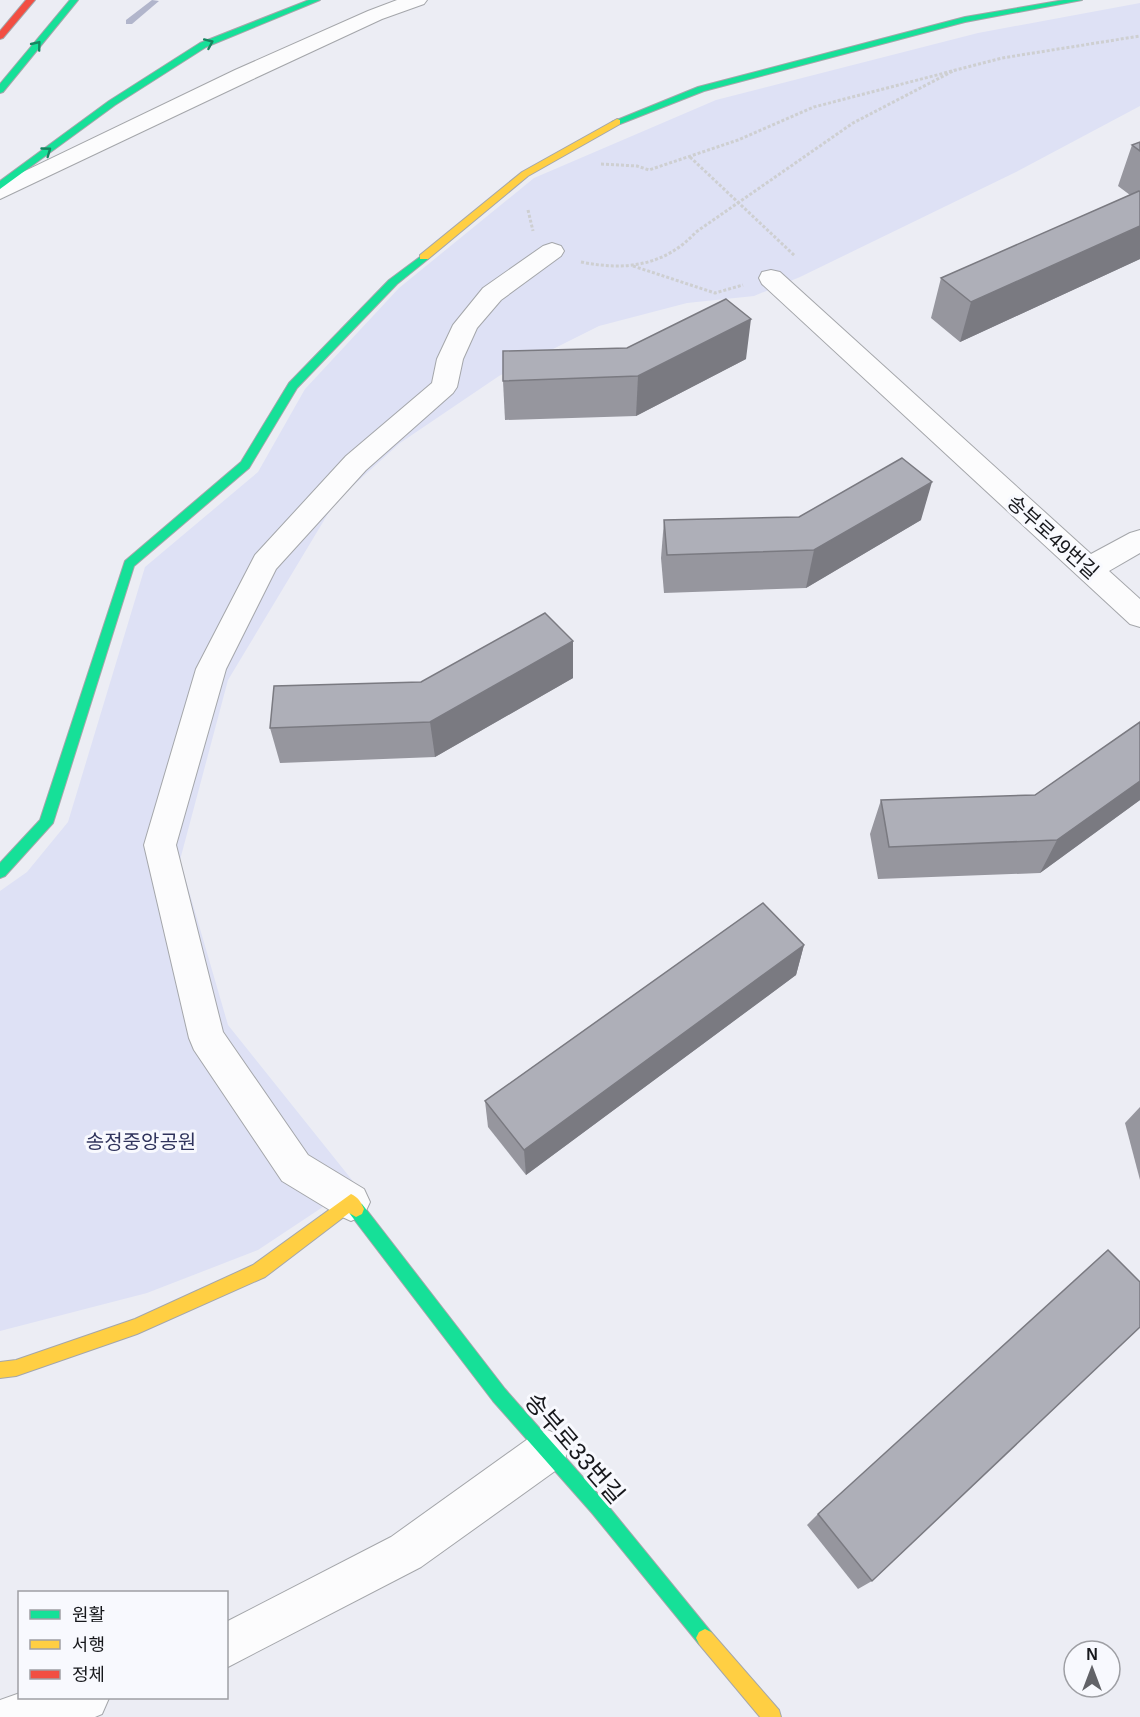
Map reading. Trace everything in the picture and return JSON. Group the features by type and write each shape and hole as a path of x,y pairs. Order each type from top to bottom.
{"main road":[{"path":"0,36 31,0"},
{"path":"0,90 74,0"},
{"path":"0,186 112,103 203,45 316,0"},
{"path":"0,872 46,823 129,564 245,465 293,386 393,282 525,174 605,127 701,88 966,20 1078,0"},
{"path":"0,1370 16,1368 137,1326 259,1271 351,1202"},
{"name":"송부로33번길","path":"351,1202 499,1395 598,1507 771,1717"}],"street":[{"path":"0,192 253,70 375,15 417,0"},
{"path":"351,1202 295,1168 207,1038 160,845 211,669 265,563 356,464 444,387 450,359 466,325 492,294 552,251"},
{"name":"송부로49번길","path":"771,278 1140,616"},
{"path":"1089,569 1140,540"},
{"path":"228,1645 406,1552 547,1451"},
{"path":"14,1717 83,1699"}],"path":[{"path":"593,164 637,166 649,170 738,141 814,106 1002,58 1140,36"},
{"path":"633,266 665,258 739,201 853,123 955,70"},
{"path":"528,207 531,228 539,240 552,251 583,262 633,266 715,293 771,278 804,265 690,157"}],"green space":[{"name":"송정중앙공원","path":"1140,3 1140,106 1016,172 800,277 754,296 687,303 599,326 499,376 400,443 335,502 228,680 180,860 228,1025 356,1185 258,1250 147,1293 0,1331 0,891 27,872 68,822 145,567 258,472 305,389 399,288 534,178 716,100 978,33"}],"building":[{"path":"1140,142 1140,151 1132,145"},
{"path":"1139,191 1140,226 971,302 941,278"},
{"path":"726,299 751,319 638,376 503,381 503,351 627,348"},
{"path":"902,458 932,482 814,550 667,555 664,520 799,517"},
{"path":"545,613 573,641 430,722 270,728 274,686 421,682"},
{"path":"1140,722 1140,781 1057,840 889,847 881,800 1035,795"},
{"path":"763,903 804,945 524,1150 485,1101"},
{"path":"1108,1250 1140,1282 1140,1327 872,1581 818,1514"}],"waterway":[{"path":"129,22 155,1"}],"traffic: fast":[{"path":"0,90 74,0"},
{"path":"0,186 112,103 203,45 316,0"},
{"path":"617,122 701,89 965,20 1078,0"},
{"path":"0,872 46,823 129,564 245,465 293,386 393,282 424,257"},
{"path":"356,1209 499,1395 598,1507 705,1638"}],"traffic: slow":[{"path":"424,257 525,174 617,122"},
{"path":"0,1370 16,1368 137,1326 259,1271 351,1202 356,1209"},
{"path":"705,1638 772,1717"}],"traffic: jam":[{"path":"0,36 31,0"}]}
